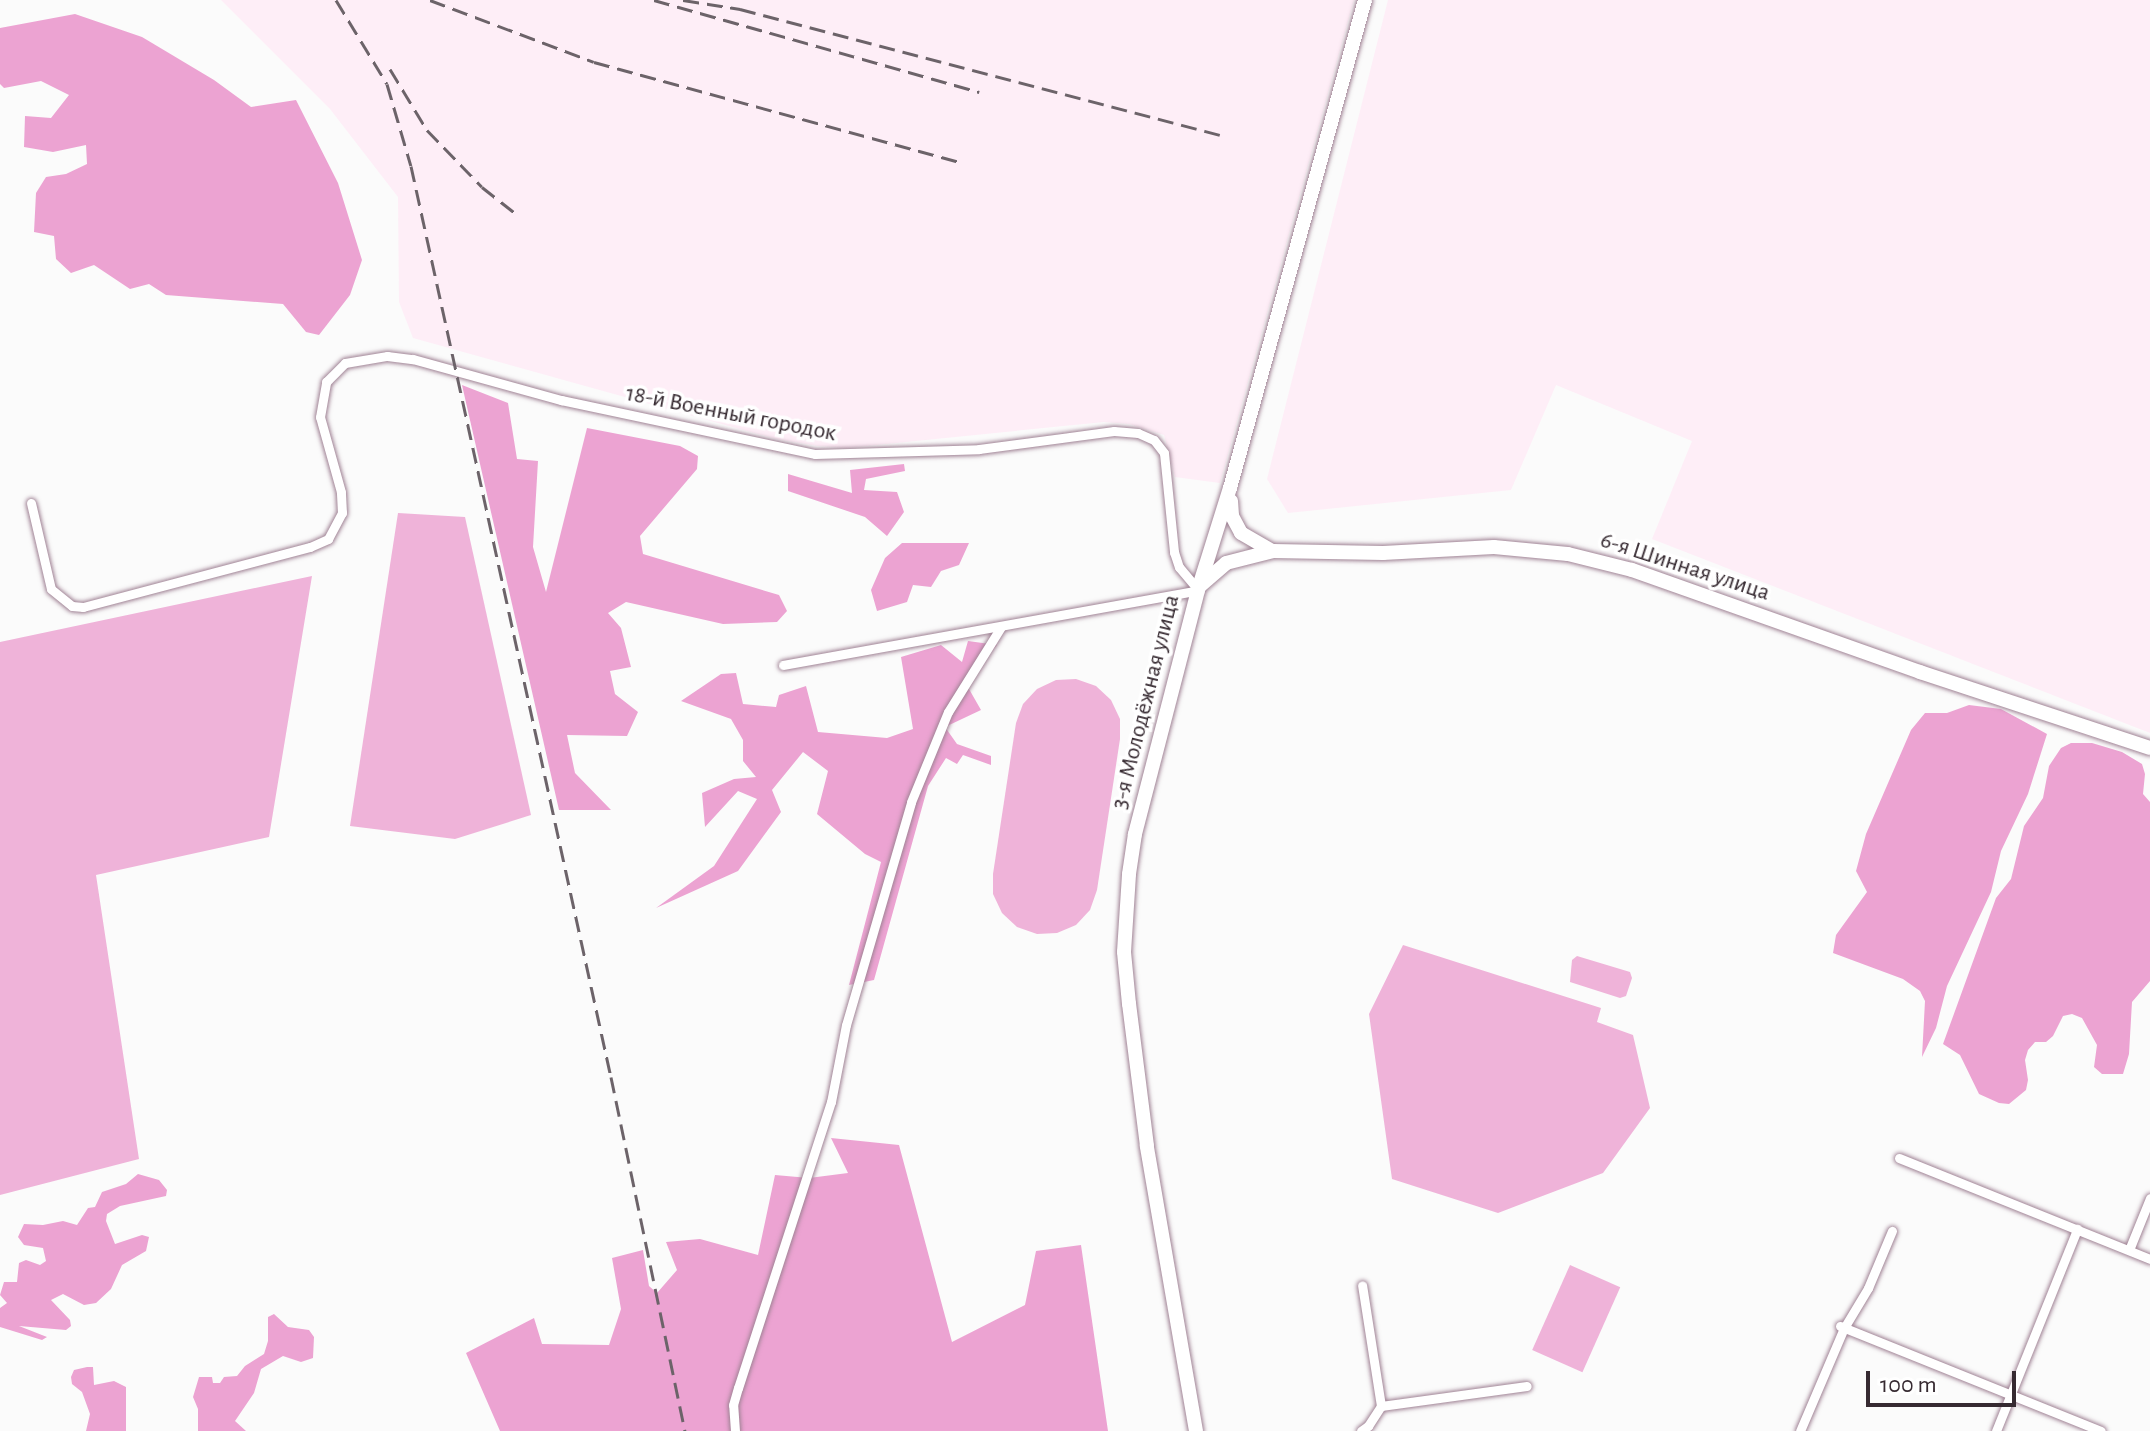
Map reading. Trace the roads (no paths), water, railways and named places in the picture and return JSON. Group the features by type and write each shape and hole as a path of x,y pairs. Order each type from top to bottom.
{"main road":[{"name":"3-я Молодёжная улица","path":"1196,1431 1147,1146 1124,952 1125,914 1135,834 1198,590 1230,488 1365,0"},
{"path":"1230,488 1232,516 1241,533 1273,551"},
{"name":"6-я Шинная улица","path":"1198,590 1226,563 1273,551 1383,553 1494,547 1593,559 2150,748"}],"street":[{"name":"18-й Военный городок","path":"31,503 51,589 72,606 137,593 310,547 328,539 342,513 341,492 320,417 326,382 345,363 387,356 413,359 547,396 815,454 845,456 979,449 1114,431 1138,433 1154,440 1164,453 1174,552 1179,567 1198,590"},
{"path":"783,665 1198,590"},
{"path":"735,1431 736,1397 831,1102 846,1025 911,802 948,712 1001,627"},
{"path":"1899,1158 2150,1259"},
{"path":"2129,1250 2150,1198"},
{"path":"1996,1431 2077,1229"},
{"path":"1800,1431 1842,1327 1868,1288 1892,1231"},
{"path":"1361,1431 1381,1406 1362,1285"},
{"path":"1842,1327 2101,1431"},
{"path":"1381,1406 1527,1386"}],"railway":[{"path":"336,0 387,84 411,166 611,1077 685,1431"},
{"path":"430,0 594,62 960,162"},
{"path":"654,0 979,92"},
{"path":"683,0 740,9 1220,135"},
{"path":"390,69 427,130 482,187 515,213"}]}
